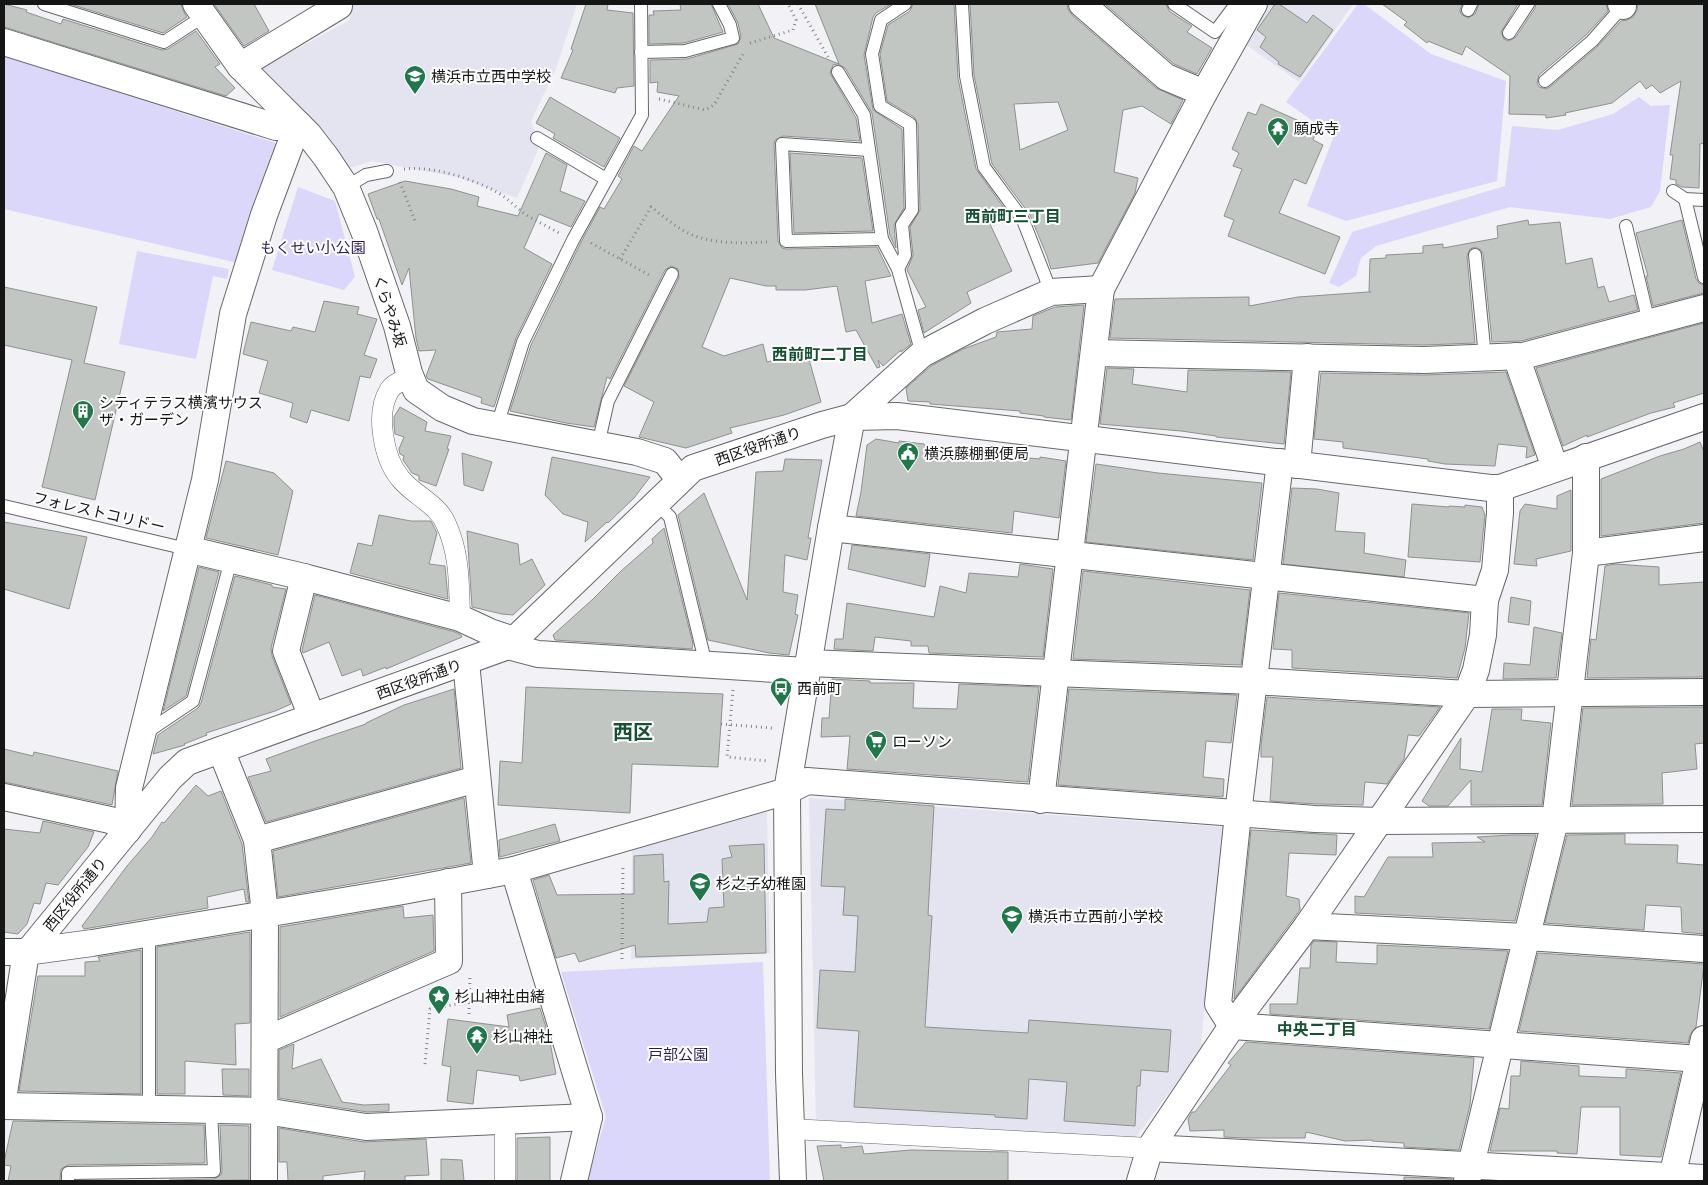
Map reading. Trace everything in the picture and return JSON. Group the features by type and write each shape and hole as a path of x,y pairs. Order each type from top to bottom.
{"street":[{"path":"240,66 339,6 339,4"},
{"path":"1082,4 1166,77 1204,93"},
{"path":"1041,800 1101,289 1204,93 1254,4"},
{"name":"くらやみ坂","path":"200,10 240,66 298,124 326,157 346,187 364,230 398,326 416,390 442,408 473,421 637,452 666,461 680,480"},
{"path":"4,42 276,127 298,124 264,214 233,314 205,480 129,788 128,830 110,820 4,797"},
{"path":"793,1181 789,1074 787,791 831,528 852,417 922,354 985,321 1051,292 1101,289"},
{"path":"1094,353 1424,360 1516,356 1704,308"},
{"path":"1516,356 1555,468"},
{"path":"1232,1026 1218,1004 1238,814 1266,578 1307,358"},
{"path":"411,377 396,384 389,391 383,412 382,431 391,466 400,478 429,502 445,521 454,544 459,571 460,618"},
{"path":"852,417 896,416 1490,488 1500,488 1586,457 1704,419"},
{"name":"西区役所通り","path":"15,952 50,925 170,778 187,762 466,662 511,643 693,468 822,425 852,417"},
{"path":"1469,1173 1555,821 1586,553 1586,457"},
{"path":"1140,1181 1150,1148 1232,1026 1307,926 1467,694 1476,670 1481,644 1485,600 1494,570 1500,513 1500,488"},
{"path":"831,528 1266,578 1485,600"},
{"path":"1586,553 1704,538"},
{"path":"187,550 304,577 460,618 538,654 706,665 1254,681 1467,694 1704,692"},
{"path":"304,577 286,651 312,717"},
{"path":"466,662 487,875"},
{"path":"221,750 257,840 265,914 264,1181"},
{"path":"257,840 477,779"},
{"path":"4,1093 15,952 149,934 514,870 787,791 807,781 1315,819 1555,821 1704,819"},
{"path":"514,870 589,1117 574,1181"},
{"path":"265,1040 449,961 448,882"},
{"path":"1307,926 1526,937 1704,949"},
{"path":"1232,1026 1500,1046 1702,1049 1672,1177"},
{"path":"4,1106 265,1111 366,1126 589,1117"},
{"path":"505,1121 505,1181"},
{"path":"791,1129 1150,1148 1469,1173 1704,1178"}],"lane":[{"path":"44,4 164,42 200,10"},
{"path":"498,426 523,342 574,237 642,115 641,4"},
{"path":"641,52 685,50 733,38 730,25 719,4"},
{"path":"880,106 872,54 881,20 905,4"},
{"path":"962,4 966,76 984,167 1024,220 1051,292"},
{"path":"1174,4 1215,32 1236,4"},
{"path":"1509,33 1528,4"},
{"path":"1545,81 1592,41 1622,5"},
{"path":"838,72 864,115 882,239 898,269 922,354"},
{"path":"864,115 880,106"},
{"path":"880,106 910,124 912,210 902,225 905,255 898,269"},
{"path":"537,138 606,179"},
{"path":"869,150 782,144 786,242 882,239"},
{"path":"346,187 366,175 387,171"},
{"path":"1673,191 1684,199 1704,200"},
{"path":"1684,199 1704,277"},
{"path":"1626,226 1649,323"},
{"path":"1475,255 1485,357"},
{"path":"598,444 608,401 669,280"},
{"path":"656,503 670,517 706,665"},
{"name":"フォレストコリドー","path":"4,506 187,550"},
{"path":"142,735 193,701 231,560"},
{"path":"149,934 149,1109"},
{"path":"68,1181 68,1173 214,1171 211,1110"}],"path":[{"path":"749,43 793,30 796,20 788,4"},
{"path":"798,4 838,72"},
{"path":"642,95 705,110 714,105 744,52"},
{"path":"387,171 414,168 445,173 466,179 498,193 527,215 669,280"},
{"path":"387,171 399,178 415,221"},
{"path":"620,259 650,207 686,232 708,239 735,243 786,242"},
{"path":"735,666 727,757 774,762"},
{"path":"720,724 772,728"},
{"path":"622,959 623,838"},
{"path":"425,1064 430,1009 469,1002 552,997"}],"shaded area":[{"name":"横浜市立西中学校","path":"350,4 577,4 556,69 531,121 537,138 538,150 517,198 457,177 372,161 349,168 327,134 260,69 350,20"},
{"path":"1268,4 1353,4 1299,82 1245,44"},
{"name":"横浜市立西前小学校","path":"809,798 1224,827 1201,1042 1204,1046 1130,1145 816,1126"},
{"name":"杉之子幼稚園","path":"767,812 770,953 631,959 632,850"}],"green space":[{"path":"1358,4 1364,4 1431,54 1506,81 1497,181 1346,221 1307,206 1334,136 1286,102"},
{"path":"4,56 279,144 238,263 4,209"},
{"path":"1639,97 1651,106 1670,105 1660,191 1651,207 1610,219 1510,207 1376,246 1361,258 1356,276 1339,287 1329,283 1352,232 1505,186 1512,126 1558,130 1613,114"},
{"name":"もくせい小公園","path":"298,187 335,201 355,277 344,290 272,270"},
{"path":"137,251 229,269 227,279 213,276 196,359 119,344"},
{"name":"戸部公園","path":"763,962 770,1181 587,1181 606,1117 561,972"}],"building":[{"path":"4,4 27,10 26,12 61,24 63,19 162,50 168,49 196,31 220,64 215,67 235,88 226,96 4,27"},
{"path":"70,4 181,4 187,17 163,33"},
{"path":"214,4 254,4 269,31 244,46"},
{"path":"586,4 608,4 607,10 633,13 634,86 617,88 615,93 561,78 573,50 571,49"},
{"path":"680,4 711,4 723,32 684,43 649,44 649,15 654,15 653,11 681,10"},
{"path":"728,4 758,4 774,38 839,64 815,4 891,4 873,17 864,55 873,110 902,129 904,208 894,225 896,248 890,236 872,113 845,68 838,64 833,65 830,73 856,118 860,141 783,136 775,140 778,241 782,248 786,249 877,247 891,276 865,281 872,323 902,314 911,344 883,366 878,360 880,367 877,368 856,330 846,332 837,286 805,290 776,290 776,286 766,286 730,278 702,347 724,356 763,344 767,362 807,352 821,402 784,415 730,428 732,433 686,448 639,437 654,402 624,386 679,278 678,269 671,266 665,270 610,379 607,377 594,427 510,411 531,345 580,244 600,207 604,209 622,179 618,176 634,146 642,151 679,96 657,92 658,82 650,83 650,60 687,59 738,44 741,37 738,23"},
{"path":"913,4 954,4 958,78 976,169 1009,215 990,224 1012,271 967,292 971,303 924,333 918,310 926,307 907,270 913,255 910,227 920,210 918,124 914,117 887,101 880,54 888,25 910,11"},
{"path":"970,4 1067,4 1072,15 1156,88 1183,100 1171,124 1142,106 1123,110 1114,172 1138,178 1135,193 1098,263 1051,269 1030,215 992,164 974,75","holes":["1058,102 1068,130 1020,150 1014,104"]},
{"path":"1105,4 1166,4 1169,11 1192,26 1187,32 1212,48 1197,74 1174,64"},
{"path":"1275,4 1279,4 1307,23 1313,15 1333,30 1300,77 1278,64 1279,62 1260,47 1266,37 1257,30"},
{"path":"1382,4 1462,4 1461,14 1468,18 1475,14 1479,4 1518,4 1501,32 1504,39 1509,41 1516,37 1536,4 1606,4 1608,11 1586,35 1539,75 1537,83 1539,87 1546,89 1597,47 1621,21 1633,17 1638,4 1704,4 1704,143 1700,144 1699,188 1682,187 1676,184 1676,180 1670,179 1673,155 1670,155 1681,81 1660,93 1652,85 1646,89 1640,81 1612,103 1565,113 1566,115 1546,118 1546,115 1509,114 1510,76 1466,46 1462,55 1428,41 1427,43 1404,25 1407,22"},
{"path":"550,97 620,138 604,167 553,138 555,134 536,123"},
{"path":"1261,104 1317,129 1313,140 1323,145 1306,184 1294,179 1279,213 1340,237 1325,274 1228,236 1234,220 1224,216 1242,169 1233,166 1239,153 1232,149 1248,112 1256,115"},
{"path":"546,153 567,165 560,191 585,201 571,227 539,214 524,248 552,264 516,338 494,407 481,403 482,398 428,379 426,376 436,350 419,351 409,268 402,285 379,219 377,219 368,194 405,181 451,189 479,197 477,206 518,216"},
{"path":"790,153 862,158 873,231 794,233"},
{"path":"1528,220 1529,225 1560,222 1566,264 1592,258 1598,288 1604,286 1609,302 1634,295 1638,310 1521,341 1492,342 1483,254 1481,250 1475,247 1470,249 1467,256 1475,343 1424,345 1110,338 1115,299 1249,297 1249,306 1298,297 1371,292 1369,291 1370,259 1386,258 1386,255 1423,253 1423,246 1443,244 1443,248 1498,238 1497,226"},
{"path":"1682,220 1696,279 1704,285 1704,293 1653,306 1646,276 1648,276 1636,233"},
{"path":"4,287 97,307 84,363 125,372 95,500 42,487 72,360 4,345"},
{"path":"324,301 359,307 357,314 377,319 364,355 377,359 370,378 360,376 349,421 311,410 307,423 290,417 293,403 259,393 268,361 243,354 251,322 291,331 293,327 315,332"},
{"path":"1084,305 1071,420 1020,413 1020,411 908,401 906,388 931,366 963,349 996,337 997,332 1032,329 1033,316 1055,307"},
{"path":"1704,323 1704,393 1673,403 1675,407 1651,413 1587,437 1587,435 1563,446 1536,368"},
{"path":"1107,368 1134,369 1132,384 1187,392 1188,370 1291,372 1284,444 1216,437 1181,431 1100,424"},
{"path":"1506,372 1535,455 1526,458 1527,447 1498,444 1495,466 1445,464 1428,461 1428,459 1343,448 1343,442 1314,439 1321,373 1424,375"},
{"path":"400,407 427,422 425,431 451,436 447,449 449,449 436,486 419,480 419,476 412,473 403,460 404,456 400,454 399,449 404,437 395,434 394,417"},
{"path":"876,439 972,451 972,448 1009,456 1040,459 1040,457 1066,461 1059,518 1014,511 1012,533 856,516 867,445"},
{"path":"1700,442 1704,452 1704,523 1601,536 1601,479"},
{"path":"462,453 492,462 483,491 464,485"},
{"path":"552,457 650,477 634,498 585,542 588,522 563,514 545,495"},
{"path":"785,459 822,460 808,538 811,538 807,560 785,555 783,592 798,595 795,614 798,615 789,655 769,653 708,640 678,515 704,493 747,600 756,472 783,471"},
{"path":"226,461 274,473 293,491 278,555 206,538"},
{"path":"1096,464 1158,473 1262,483 1253,560 1086,542"},
{"path":"1292,488 1317,489 1339,493 1335,531 1365,533 1364,553 1406,560 1404,577 1283,564"},
{"path":"1571,490 1571,551 1536,559 1537,566 1514,564 1520,511 1525,504 1557,509 1557,496"},
{"path":"1412,504 1482,507 1485,515 1480,562 1408,557"},
{"path":"379,515 411,521 431,521 437,533 429,564 445,566 448,599 350,573 358,543 372,546"},
{"path":"4,522 87,537 69,609 4,589"},
{"path":"664,528 693,644 692,649 555,640 553,635 653,543 652,539"},
{"path":"467,531 518,544 520,565 532,559 545,585 513,615 472,607"},
{"path":"852,545 930,554 925,587 848,569"},
{"path":"1020,564 1053,569 1043,657 929,653 928,646 911,646 911,641 875,637 873,651 834,649 835,639 843,639 847,603 934,617 940,586 966,593 969,573 1018,577"},
{"path":"1615,564 1659,567 1659,585 1704,582 1704,677 1587,678 1591,639 1596,640 1605,566"},
{"path":"199,567 219,572 186,696 163,711"},
{"path":"1083,571 1250,590 1241,665 1073,659"},
{"path":"235,576 272,585 272,587 286,589 271,648 272,656 291,704 206,733 207,735 185,745 153,754 158,735 198,708 201,703"},
{"path":"1279,593 1469,613 1465,648 1457,678 1292,668 1292,650 1273,649"},
{"path":"315,595 455,632 462,637 386,669 386,667 363,676 361,669 342,676 329,642 303,653 302,650"},
{"path":"1511,597 1531,601 1529,625 1508,622"},
{"path":"1534,627 1562,633 1556,678 1503,679 1504,663 1530,665"},
{"path":"832,679 870,681 870,683 914,683 913,708 957,709 959,684 1039,687 1028,782 847,769 850,736 821,737 822,718 829,718"},
{"path":"526,687 723,694 718,767 632,764 630,813 498,805 500,761 522,763"},
{"path":"454,689 461,768 266,822 248,777 271,771 266,759 366,724 404,705"},
{"path":"1069,689 1237,695 1231,743 1206,741 1203,777 1224,779 1223,797 1058,785"},
{"path":"1267,697 1440,707 1419,736 1408,735 1404,759 1387,784 1365,782 1363,805 1316,804 1270,801 1273,757 1261,757"},
{"path":"1704,707 1704,743 1695,744 1697,769 1662,773 1663,804 1572,805 1583,708"},
{"path":"1492,709 1522,709 1521,720 1551,723 1542,805 1471,805 1471,780 1448,806 1429,806 1422,801 1461,738 1460,769 1482,772"},
{"path":"4,749 33,756 34,752 118,771 112,805 4,782"},
{"path":"196,785 208,796 221,791 242,844 249,902 246,902 244,889 207,897 208,908 84,929 82,926 127,866 152,837 162,822 164,823"},
{"path":"464,798 471,863 278,897 273,851"},
{"path":"845,799 934,806 928,915 932,916 925,1027 1028,1033 1029,1020 1171,1030 1168,1072 1141,1070 1140,1086 1137,1086 1135,1126 1064,1121 1067,1082 1029,1079 1027,1119 995,1117 995,1115 854,1107 859,1031 817,1028 820,970 855,972 858,916 843,915 845,887 821,886 826,809 845,810"},
{"path":"43,821 94,832 88,847 58,885 46,883 40,904 34,903 27,924 18,934 4,932 4,829 40,833"},
{"path":"555,824 560,841 500,857 499,840"},
{"path":"1251,830 1337,835 1336,855 1289,853 1286,896 1299,899 1300,910 1234,999"},
{"path":"1625,834 1625,844 1678,845 1677,863 1704,865 1704,934 1682,932 1681,907 1646,905 1644,930 1545,923 1567,835"},
{"path":"1536,835 1515,921 1355,913 1355,896 1364,897 1388,857 1433,857 1432,843 1485,842 1477,837"},
{"path":"764,844 766,953 636,957 635,945 579,962 575,953 556,958 533,880 549,875 557,895 634,894 634,856 663,854 664,882 669,881 668,924 707,922 709,908 724,907 722,859 732,857 729,846"},
{"path":"403,906 404,918 433,915 434,951 280,1017 280,927"},
{"path":"250,932 250,1023 235,1024 236,1065 185,1061 185,1094 157,1094 157,947"},
{"path":"1314,941 1337,942 1336,962 1377,964 1377,945 1508,951 1489,1029 1270,1014 1270,1004 1297,1004 1300,968 1310,968 1311,945"},
{"path":"141,950 141,1094 19,1091 38,976 85,976 85,962 100,961 98,957"},
{"path":"1538,953 1704,964 1696,1027 1690,1035 1688,1043 1519,1031"},
{"path":"540,1008 549,1037 556,1074 520,1081 519,1076 477,1070 473,1104 447,1101 451,1067 442,1065 448,1019 509,1027 507,1015"},
{"path":"1246,1042 1474,1058 1470,1105 1459,1150 1404,1147 1404,1143 1372,1140 1345,1141 1306,1132 1305,1138 1244,1138 1224,1137 1224,1130 1190,1131 1188,1119 1192,1112 1195,1112 1231,1065 1228,1063"},
{"path":"294,1044 292,1069 321,1059 342,1102 364,1105 389,1104 389,1111 367,1112 279,1098 279,1050"},
{"path":"1521,1061 1579,1066 1579,1076 1626,1078 1626,1069 1681,1073 1661,1157 1620,1155 1620,1107 1581,1107 1577,1154 1557,1153 1557,1151 1490,1151 1500,1108 1509,1109 1511,1076 1520,1076"},
{"path":"222,1069 249,1069 249,1096 223,1095"},
{"path":"13,1121 204,1125 205,1163 68,1165 61,1169 60,1181 8,1181 11,1166 4,1165 4,1162"},
{"path":"220,1125 249,1126 249,1180 169,1181 214,1179 221,1175"},
{"path":"279,1128 364,1142 426,1139 429,1175 405,1176 405,1181 364,1181 365,1171 323,1176 323,1181 288,1181 287,1162 279,1162"},
{"path":"550,1137 550,1181 517,1181 517,1138"},
{"path":"841,1145 841,1148 862,1146 864,1154 911,1150 1008,1152 1008,1181 824,1181 817,1146"},
{"path":"441,1159 462,1160 464,1181 441,1181"},
{"path":"1404,1177 1452,1179 1452,1181 1404,1181"}],"place":[{"name":"横浜市立西中学校","path":"415,95"},
{"name":"願成寺","path":"1278,147"},
{"name":"シティテラス横濱サウス ザ・ガーデン","path":"83,430"},
{"name":"横浜藤棚郵便局","path":"908,472"},
{"name":"西前町","path":"781,707"},
{"name":"ローソン","path":"876,760"},
{"name":"杉之子幼稚園","path":"700,902"},
{"name":"横浜市立西前小学校","path":"1012,935"},
{"name":"杉山神社由緒","path":"439,1015"},
{"name":"杉山神社","path":"477,1055"}],"district":[{"name":"西前町三丁目","path":"1013,216"},
{"name":"西前町二丁目","path":"820,354"},
{"name":"西区","path":"633,731"},
{"name":"中央二丁目","path":"1317,1029"}]}
